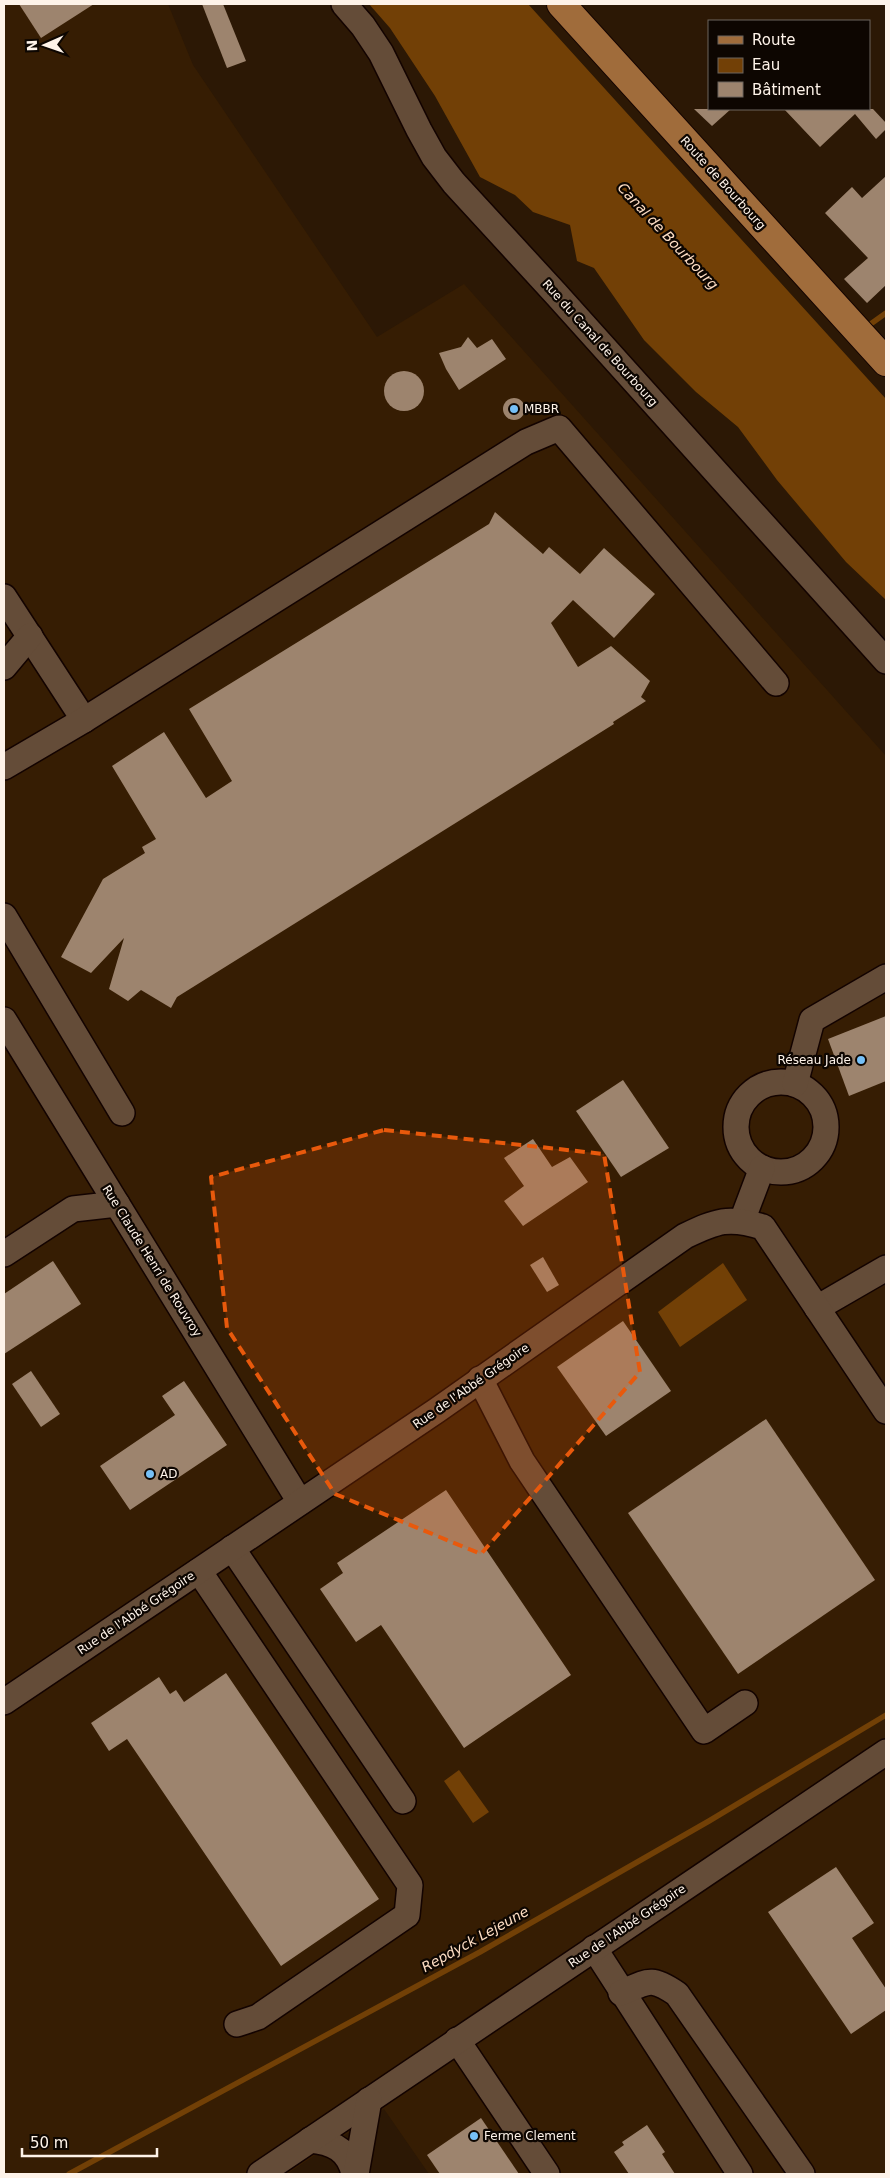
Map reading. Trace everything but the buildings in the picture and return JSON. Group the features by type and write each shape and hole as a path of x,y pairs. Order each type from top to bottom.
{"main road":[{"name":"Route de Bourbourg","path":"560,4 886,362"}],"street":[{"name":"Rue du Canal de Bourbourg","path":"344,4 363,26 382,53 423,137 454,183 886,661"},
{"path":"4,767 84,720 526,442 559,428 776,683"},
{"path":"4,597 84,720"},
{"path":"4,668 30,636"},
{"path":"4,916 122,1113"},
{"path":"795,1084 812,1020 886,977"},
{"name":"Rue Claude Henri de Rouvroy","path":"4,1020 300,1502"},
{"path":"782,1082 795,1084 808,1090 819,1101 825,1114 826,1129 823,1144 810,1162 800,1168 787,1172 774,1172 762,1168 742,1150 737,1137 736,1123 739,1110 746,1098 756,1089 768,1084 782,1082"},
{"path":"742,1220 762,1168"},
{"path":"4,1254 73,1209 117,1204"},
{"name":"Rue de l'Abbé Grégoire","path":"4,1702 480,1380 685,1236 717,1221 742,1220 763,1227 886,1411"},
{"path":"817,1308 886,1268"},
{"path":"480,1380 522,1462 704,1731 745,1702"},
{"path":"232,1548 402,1801"},
{"path":"199,1571 410,1885 407,1915 258,2017 237,2024"},
{"name":"Rue de l'Abbé Grégoire","path":"260,2174 456,2040 886,1752"},
{"path":"594,1948 621,1993 740,2174"},
{"path":"621,1993 649,1981 661,1983 677,1994 802,2174"},
{"path":"456,2040 547,2174"},
{"path":"355,2174 369,2100"},
{"path":"310,2140 328,2142 341,2150 349,2159 355,2174"}],"highlighted area":[{"path":"384,1130 604,1154 640,1372 481,1554 335,1494 227,1328 211,1177"}],"shaded area":[{"path":"4,4 168,4 193,65 377,337 464,284 886,756 886,2174 429,2174 384,2109 287,2174 4,2174"}],"water":[{"name":"Canal de Bourbourg","path":"369,4 528,4 886,399 886,600 846,562 777,480 738,427 696,392 644,340 594,268 577,261 570,225 533,212 515,195 480,177 435,96 390,28"},
{"path":"723,1263 747,1300 680,1347 658,1312"},
{"path":"459,1770 489,1812 473,1823 444,1781"}],"waterway":[{"path":"872,323 886,313"},
{"name":"Repdyck Lejeune","path":"69,2174 480,1952 709,1821 886,1715"}],"place":[{"name":"MBBR","path":"514,409"},
{"name":"Réseau Jade","path":"861,1060"},
{"name":"AD","path":"150,1474"},
{"name":"Ferme Clement","path":"474,2136"}]}
